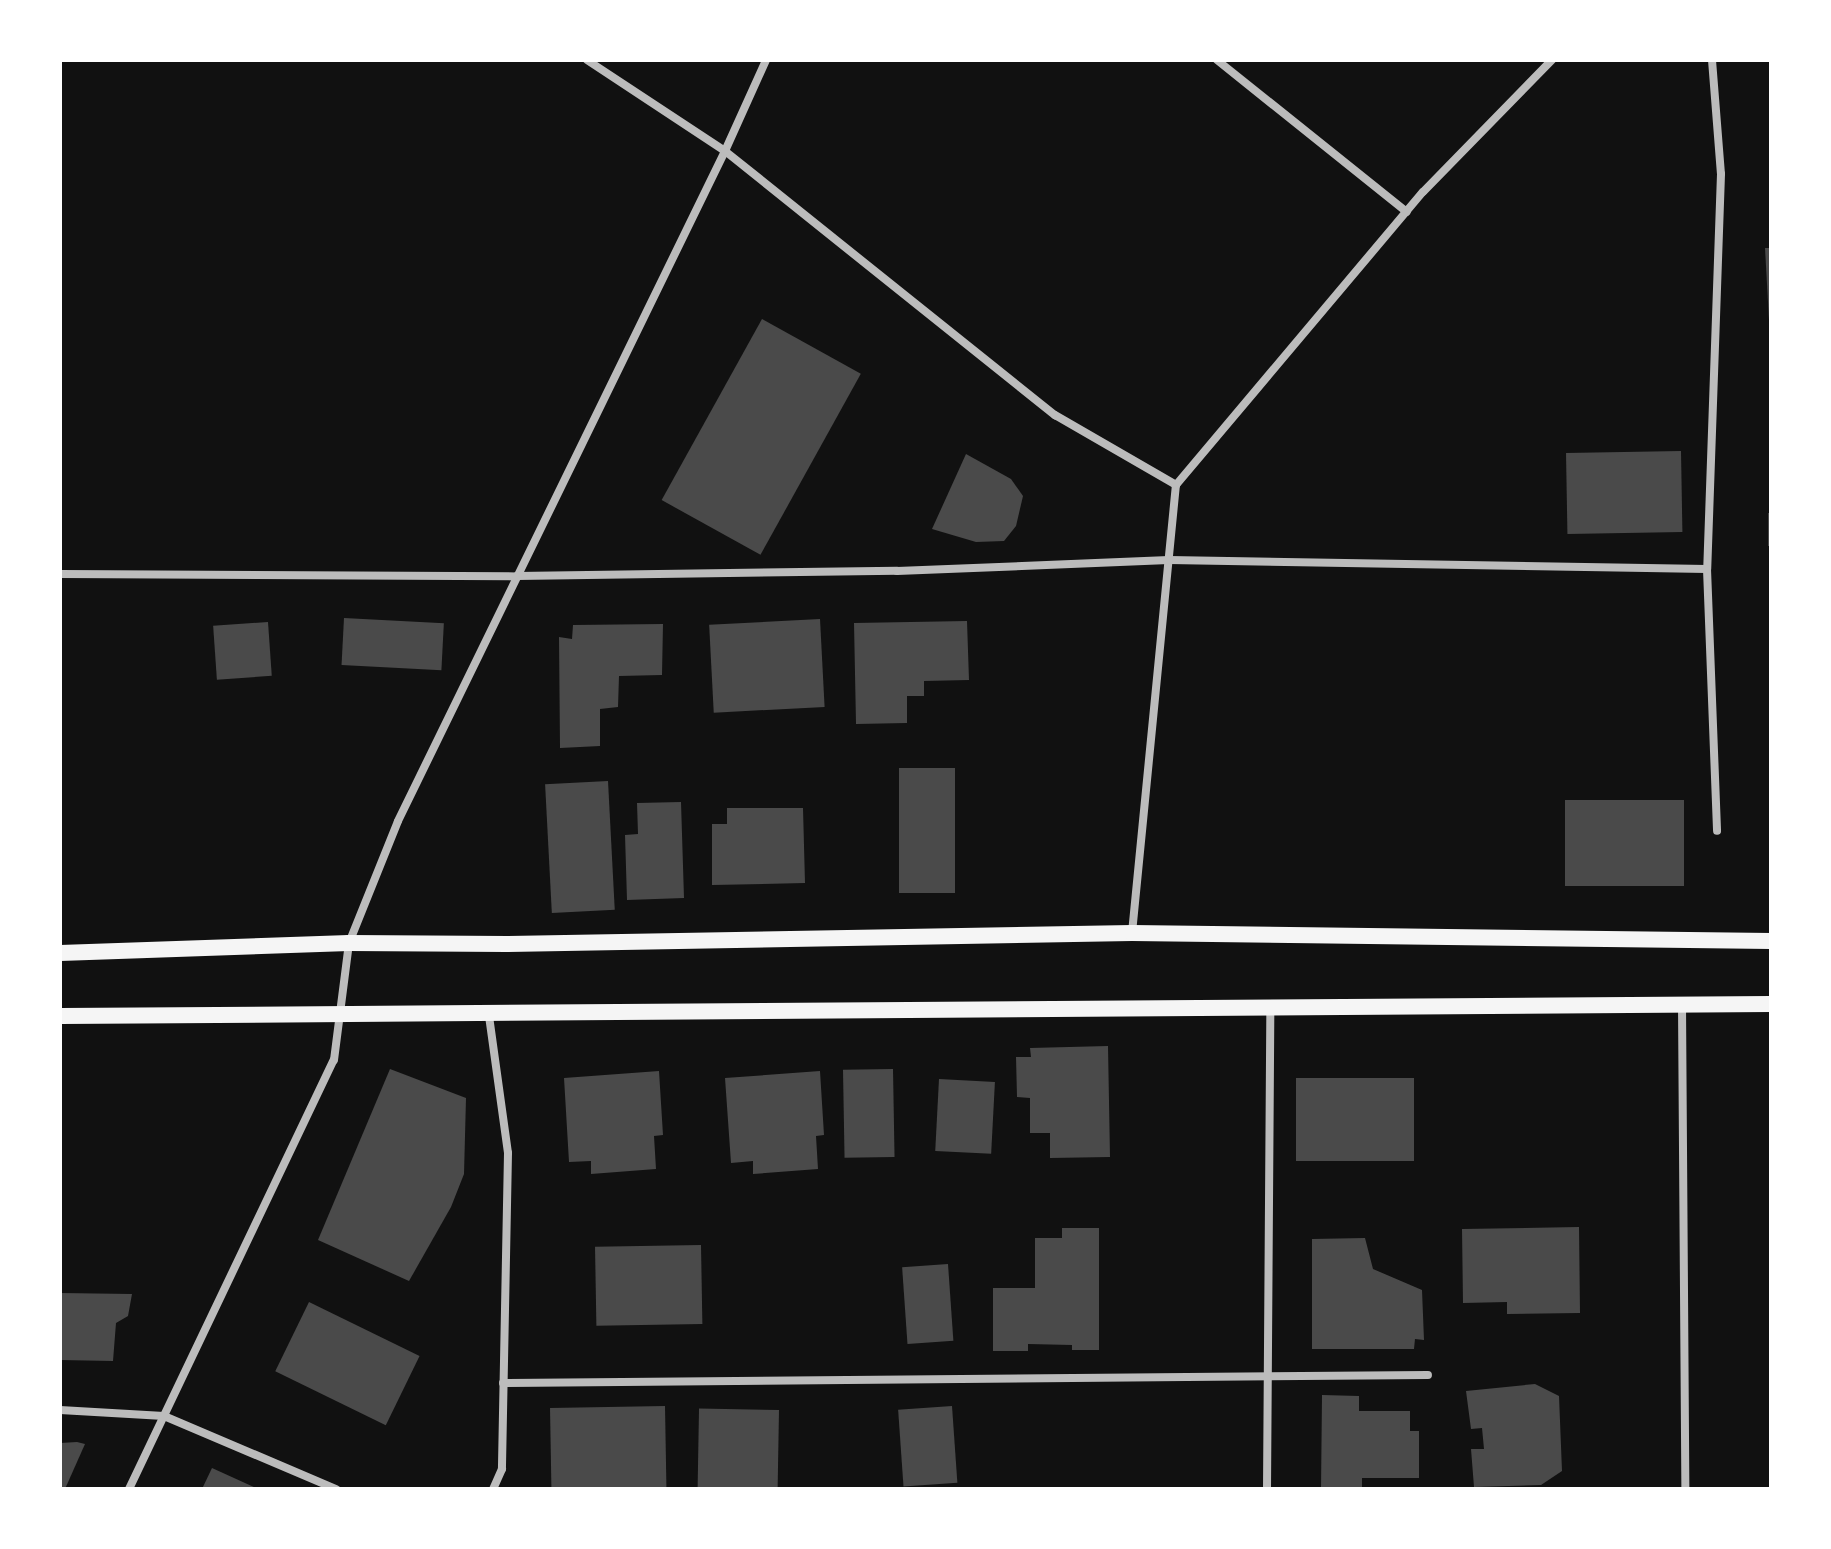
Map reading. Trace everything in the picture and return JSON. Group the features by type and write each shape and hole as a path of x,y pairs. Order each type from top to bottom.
{"main road":[{"path":"60,953 349,943 507,944 1132,933 1771,941"},
{"path":"60,1016 489,1016 1771,1004"}],"street":[{"path":"587,60 725,151 1055,415 1176,485"},
{"path":"129,1489 334,1060 349,943 398,821 725,151 766,60"},
{"path":"1217,60 1407,212"},
{"path":"1132,933 1176,485 1407,212 1552,60"},
{"path":"1712,60 1721,174 1707,569 1717,831"},
{"path":"60,574 517,576 897,571 1169,560 1707,569"},
{"path":"1682,1005 1685,1489"},
{"path":"1267,1489 1270,1010"},
{"path":"489,1016 508,1153 502,1469 493,1489"},
{"path":"503,1383 1428,1375"},
{"path":"60,1410 164,1416 336,1489"}],"building":[{"path":"1765,248 1771,248 1771,320 1769,320"},
{"path":"762,319 861,374 760,555 662,500"},
{"path":"1681,451 1682,532 1567,534 1566,453"},
{"path":"966,454 1011,479 1023,496 1016,526 1004,541 976,542 932,529"},
{"path":"1768,513 1771,513 1771,546 1768,546"},
{"path":"344,618 444,623 441,670 342,665"},
{"path":"820,619 825,707 714,713 709,625"},
{"path":"967,621 969,680 924,681 924,696 907,696 907,723 856,724 854,623"},
{"path":"268,622 272,676 217,680 213,626"},
{"path":"663,624 662,675 619,676 618,707 600,709 600,746 560,748 559,637 572,639 573,625"},
{"path":"899,768 955,768 955,893 899,893"},
{"path":"608,781 615,910 552,913 545,784"},
{"path":"1565,800 1684,800 1684,886 1565,886"},
{"path":"681,802 684,898 627,900 625,835 638,834 637,803"},
{"path":"727,808 803,808 805,883 712,885 712,824 727,824"},
{"path":"1108,1046 1110,1157 1050,1158 1050,1133 1030,1133 1030,1098 1017,1097 1016,1057 1031,1057 1030,1048"},
{"path":"390,1069 466,1098 464,1174 451,1207 409,1281 318,1240"},
{"path":"893,1069 895,1157 845,1158 843,1070"},
{"path":"659,1071 663,1135 654,1136 656,1169 591,1174 591,1161 569,1162 564,1078"},
{"path":"820,1071 824,1135 816,1136 818,1169 753,1174 753,1161 731,1163 725,1078"},
{"path":"1296,1078 1414,1078 1414,1161 1296,1161"},
{"path":"939,1079 995,1082 991,1154 935,1151"},
{"path":"1579,1227 1580,1313 1507,1314 1507,1302 1463,1303 1462,1229"},
{"path":"1062,1228 1099,1228 1099,1350 1072,1350 1072,1345 1028,1344 1028,1351 993,1351 993,1288 1035,1288 1035,1238 1062,1238"},
{"path":"1365,1238 1373,1269 1422,1290 1424,1340 1415,1339 1414,1349 1312,1349 1312,1239"},
{"path":"701,1245 702,1324 596,1326 595,1247"},
{"path":"948,1264 953,1341 907,1344 902,1267"},
{"path":"60,1293 132,1294 128,1316 116,1323 113,1361 60,1360"},
{"path":"309,1302 420,1356 386,1425 275,1371"},
{"path":"1535,1384 1559,1396 1562,1471 1541,1485 1474,1487 1471,1449 1484,1449 1482,1428 1471,1429 1466,1391"},
{"path":"1322,1395 1359,1396 1359,1411 1410,1411 1410,1431 1419,1431 1419,1478 1362,1478 1362,1489 1321,1489"},
{"path":"665,1406 666,1489 551,1489 550,1408"},
{"path":"952,1406 957,1483 904,1487 898,1410"},
{"path":"699,1409 779,1410 778,1489 698,1488"},
{"path":"60,1443 85,1444 65,1489 60,1489"},
{"path":"212,1468 258,1489 202,1489"}]}
